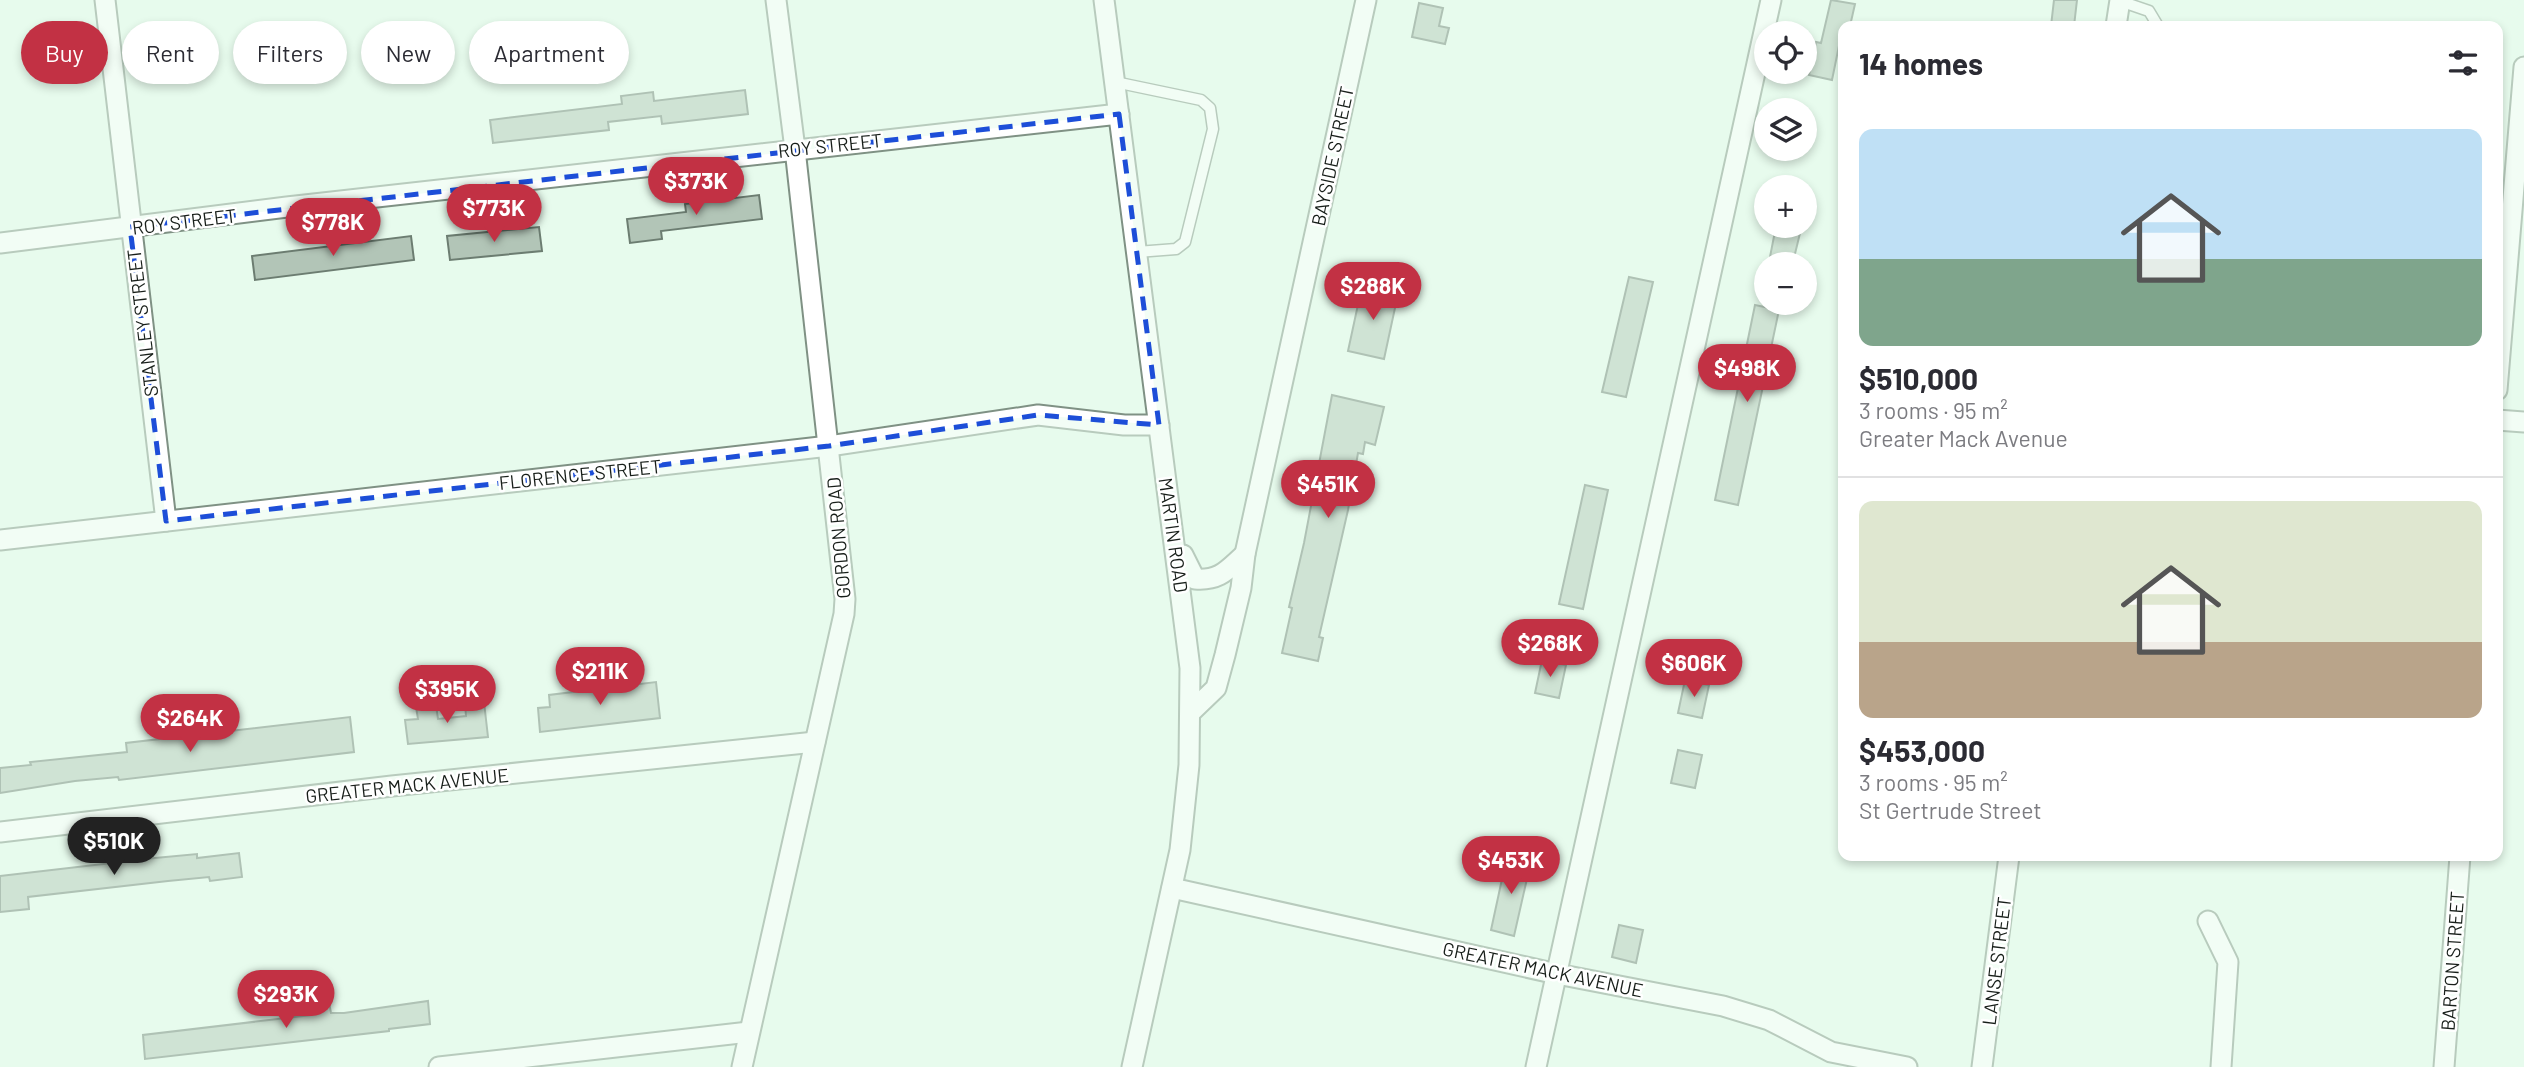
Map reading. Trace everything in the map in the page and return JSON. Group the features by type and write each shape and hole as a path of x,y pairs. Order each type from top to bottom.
{"street":[{"name":"STANLEY STREET","path":"105,0 166,521"},
{"name":"GORDON ROAD","path":"741,1067 844,614 845,599 776,0"},
{"name":"MARTIN ROAD","path":"1104,0 1191,668 1191,712 1180,850 1132,1067"},
{"name":"BAYSIDE STREET","path":"1191,712 1216,688 1241,587 1245,554 1366,0"},
{"path":"1536,1067 1771,0"},
{"path":"2117,21 2120,0"},
{"path":"2503,318 2524,67"},
{"name":"ROY STREET","path":"0,243 795,149 1119,114"},
{"name":"FLORENCE STREET","path":"0,540 829,446 1038,415 1124,425 1158,425"},
{"path":"2503,420 2524,422"},
{"path":"1171,516 1183,557 1195,579 1220,577 1245,554"},
{"name":"GREATER MACK AVENUE","path":"0,832 392,786 815,742"},
{"name":"LANSE STREET","path":"1982,1067 2009,861"},
{"name":"BARTON STREET","path":"2444,1067 2460,861"},
{"name":"GREATER MACK AVENUE","path":"1172,888 1557,974 1723,1006 1769,1020 1831,1052 1907,1067"},
{"path":"2208,922 2228,962 2221,1067"},
{"path":"439,1067 749,1032"}],"lane":[{"path":"2120,0 2149,11 2155,21"},
{"path":"1115,82 1201,100 1210,108 1213,129 1185,242 1176,249 1137,252"}],"highlighted area":[{"path":"1119,114 1159,425 1038,415 829,446 166,521 130,227"}],"building":[{"path":"1831,0 1855,4 1851,21 1838,21 1838,51 1832,80 1817,77 1817,42 1821,43"},
{"path":"2054,0 2077,0 2075,21 2052,21"},
{"path":"1419,3 1443,8 1439,26 1449,28 1445,44 1412,37"},
{"path":"745,90 748,114 662,124 661,116 608,122 609,130 493,143 490,120 622,104 621,96 653,92 654,101"},
{"path":"759,195 762,219 661,231 662,239 630,243 627,219 686,212 685,204"},
{"path":"539,227 542,251 450,260 447,236"},
{"path":"411,236 414,260 255,280 252,256"},
{"path":"1774,238 1799,238 1795,252 1771,252"},
{"path":"1629,277 1653,282 1626,397 1602,392"},
{"path":"1362,286 1398,294 1384,359 1348,351"},
{"path":"1754,310 1754,315 1778,315 1738,505 1715,500"},
{"path":"1332,395 1384,407 1375,445 1365,442 1363,454 1358,453 1319,637 1323,638 1318,661 1282,653"},
{"path":"1585,485 1608,490 1583,609 1559,604"},
{"path":"1542,660 1566,665 1559,698 1535,693"},
{"path":"1685,680 1709,685 1702,718 1678,713"},
{"path":"656,682 660,718 540,732 538,708 550,707 549,695"},
{"path":"484,702 488,737 408,744 405,720 418,719 416,707 436,705 438,719 466,716 465,704"},
{"path":"350,717 354,752 119,780 118,777 75,781 0,793 0,768 31,765 30,762 127,752 126,743"},
{"path":"1678,750 1702,755 1695,788 1671,783"},
{"path":"239,853 242,877 210,881 209,877 28,897 29,909 0,912 0,876 155,858 197,854 197,858"},
{"path":"1507,856 1531,861 1514,936 1491,930"},
{"path":"1619,925 1643,930 1636,963 1612,957"},
{"path":"428,1001 430,1024 145,1059 143,1035 312,1015 310,1004 329,1002 331,1013 344,1013"}]}
